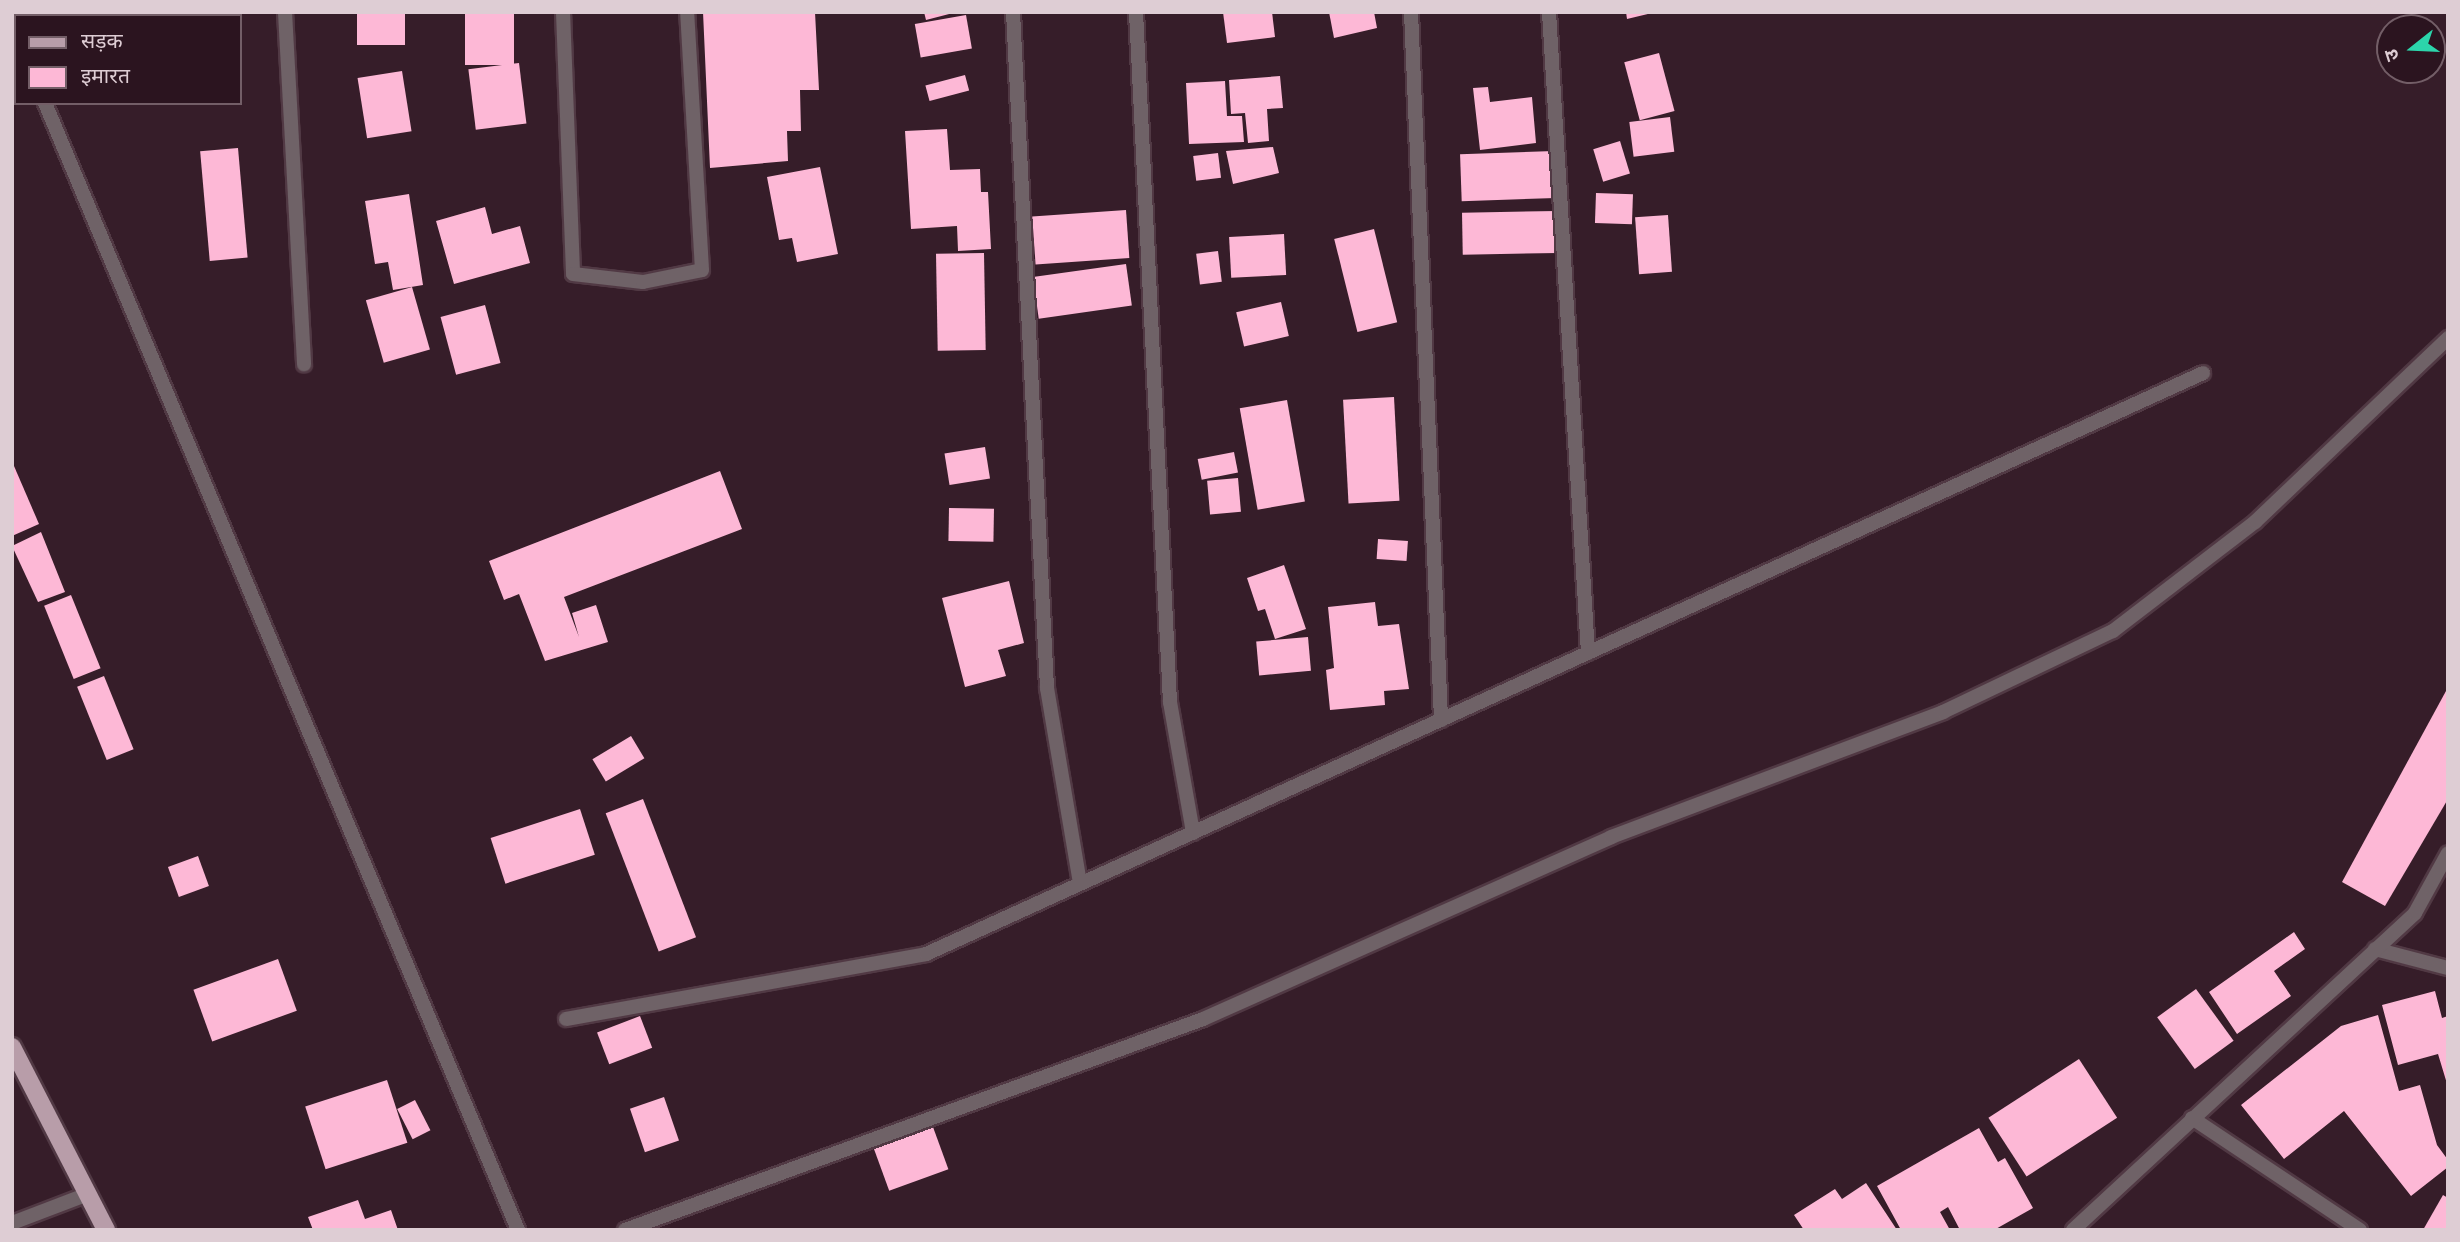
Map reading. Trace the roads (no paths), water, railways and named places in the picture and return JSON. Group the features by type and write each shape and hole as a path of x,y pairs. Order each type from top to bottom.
{"main road":[{"path":"12,1047 107,1230"}],"street":[{"path":"285,12 304,364"},
{"path":"563,12 573,274 643,282 702,270 687,12"},
{"path":"1013,12 1047,688 1080,883"},
{"path":"1136,12 1170,702 1193,832"},
{"path":"1411,12 1441,720"},
{"path":"1549,12 1588,653"},
{"path":"46,105 518,1230"},
{"path":"625,1230 1203,1019 1611,836 1943,712 2113,631 2255,522 2448,338"},
{"path":"566,1020 926,954 2203,373"},
{"path":"2073,1230 2415,913 2448,853"},
{"path":"2375,950 2448,968"},
{"path":"2192,1118 2360,1230"},
{"path":"12,1223 88,1195"}]}
